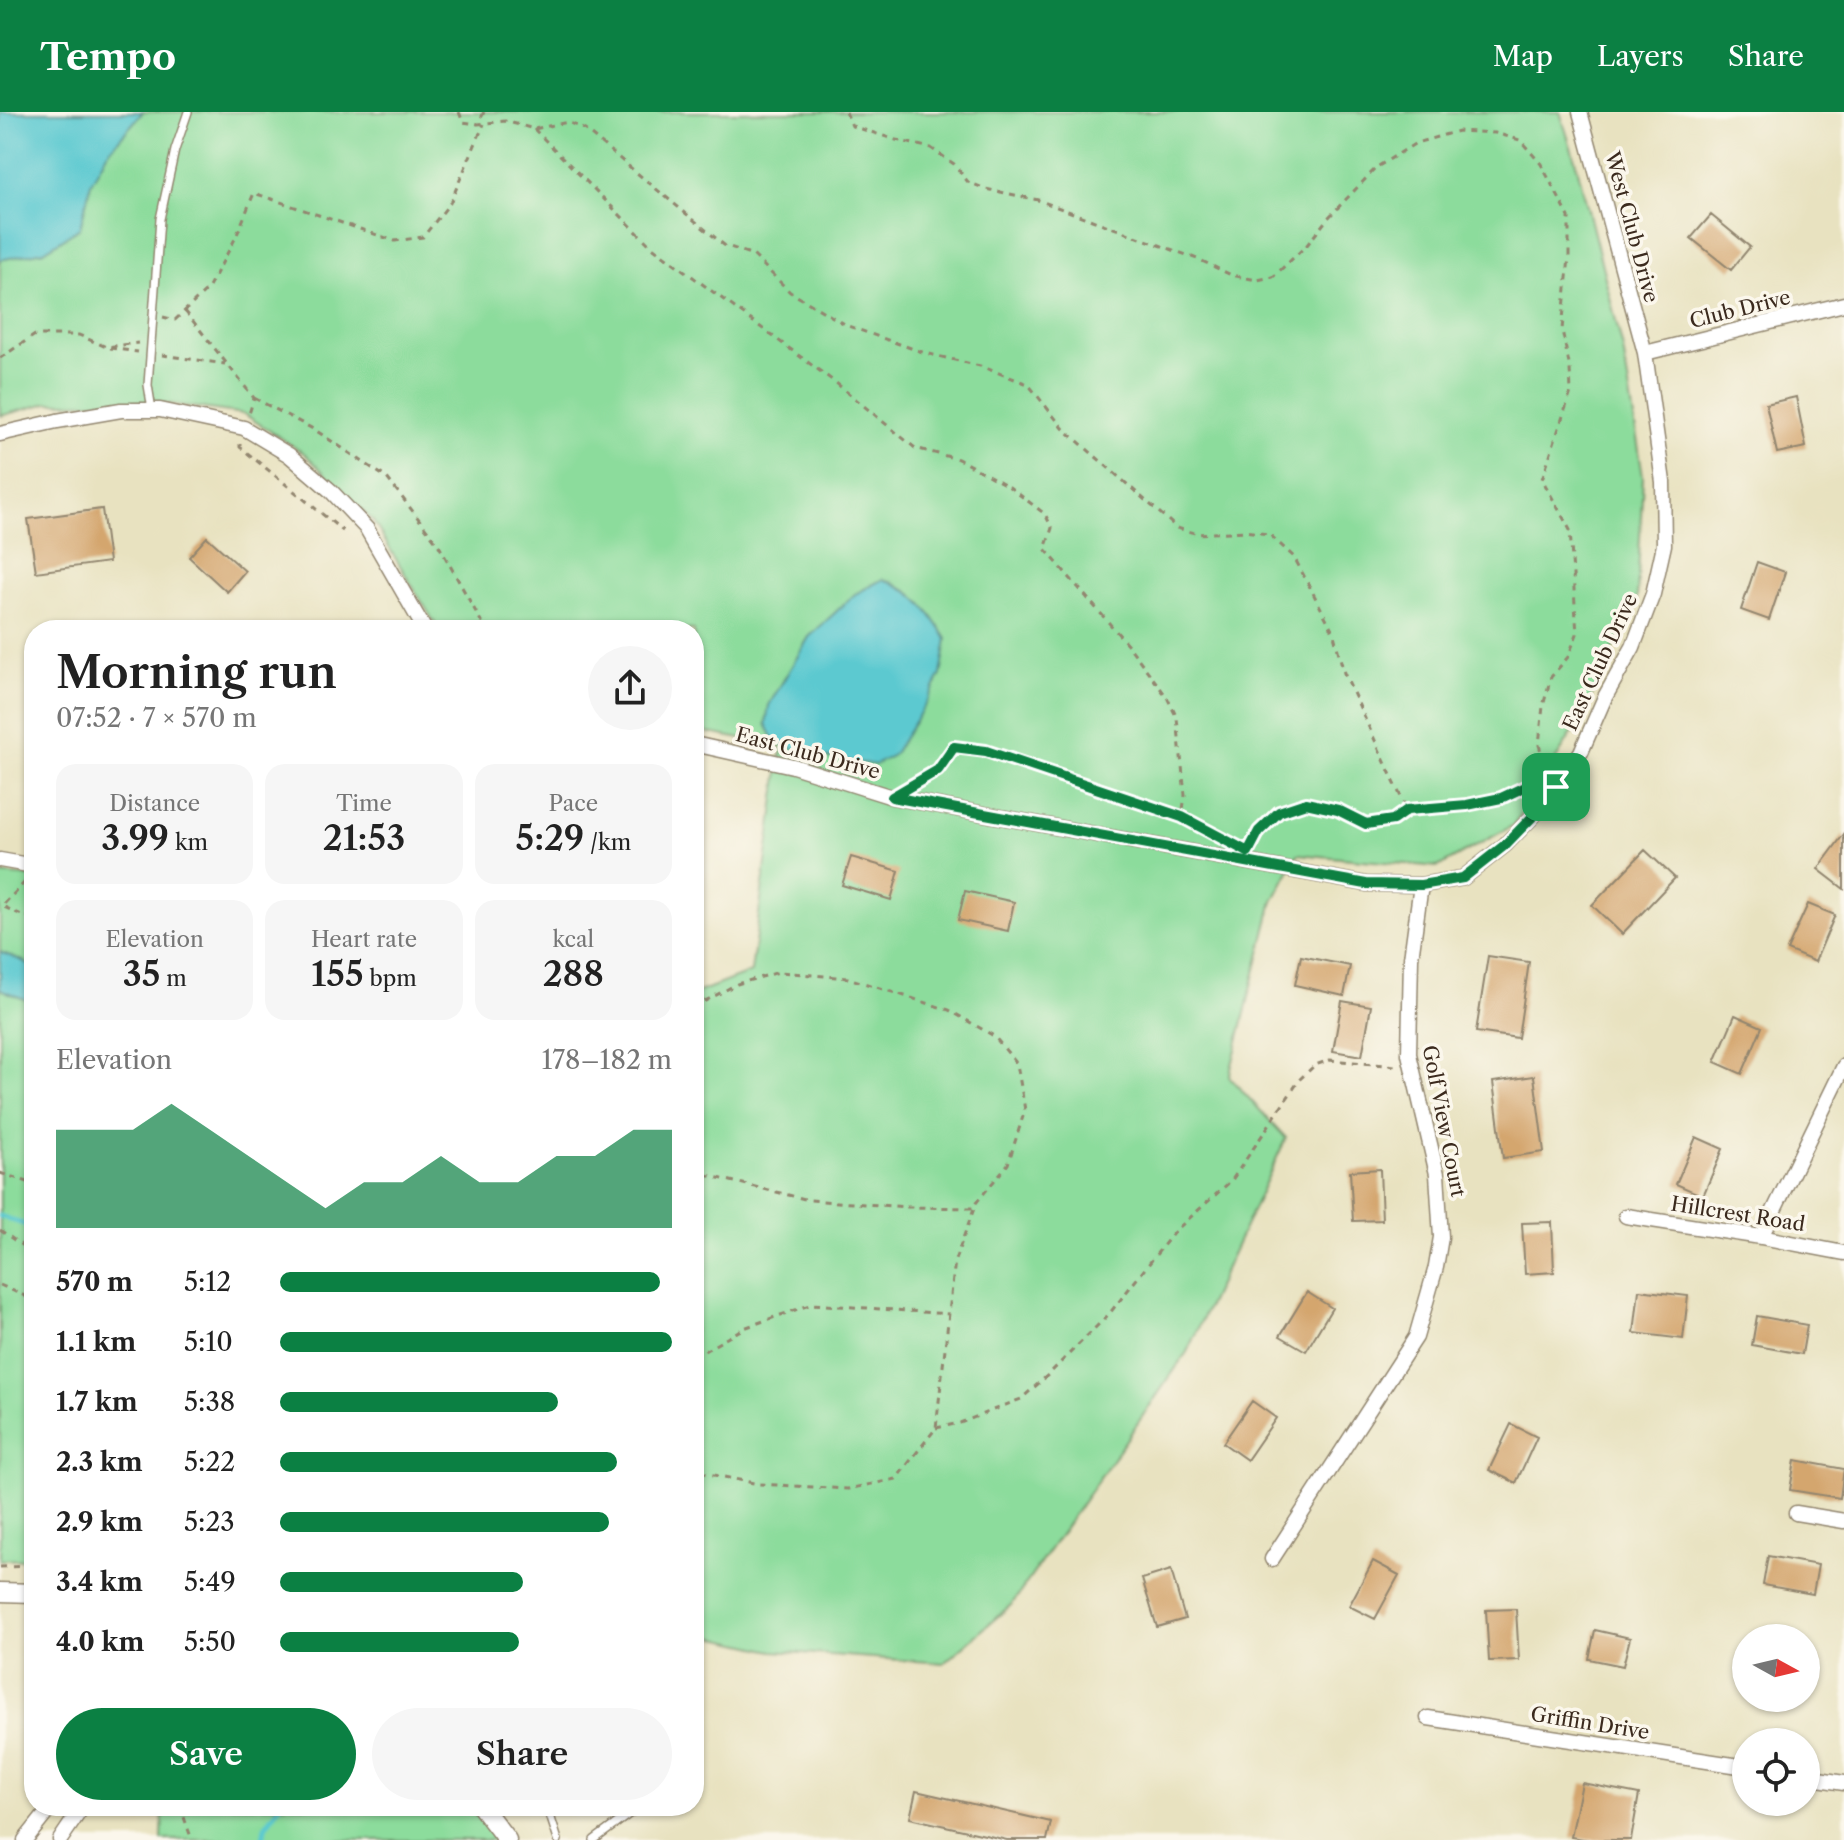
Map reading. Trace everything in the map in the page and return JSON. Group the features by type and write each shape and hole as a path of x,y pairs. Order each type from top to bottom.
{"street":[{"name":"West Club Drive","path":"1580,112 1645,353"},
{"name":"Club Drive","path":"1645,353 1844,304"},
{"name":"East Club Drive","path":"704,746 793,766 892,797 1245,857 1366,884 1421,885 1463,878 1505,845 1540,809 1581,752 1605,697 1633,647 1653,594 1664,545 1663,482 1645,353"},
{"path":"0,434 121,410 152,410 244,428 289,455 331,491 367,529 419,620"},
{"path":"0,860 24,864"},
{"name":"Golf View Court","path":"1272,1559 1416,1337 1432,1281 1441,1237 1441,1203 1428,1131 1409,1054 1408,1024 1411,958 1421,885"},
{"path":"1761,1237 1844,1066"},
{"name":"Hillcrest Road","path":"1626,1216 1844,1253"},
{"path":"1796,1513 1844,1521"},
{"path":"0,1592 24,1593"},
{"name":"Griffin Drive","path":"1428,1718 1732,1765"},
{"path":"1820,1779 1844,1783"},
{"path":"25,1840 44,1816"},
{"path":"60,1840 76,1816"},
{"path":"489,1816 507,1840"}],"lane":[{"path":"152,410 148,385 160,219 175,150 188,112"},
{"path":"550,1816 558,1840"},
{"path":"594,1840 626,1816"}],"path":[{"path":"459,112 463,122 484,124 505,121 534,129 568,122 585,130 724,245 753,255 790,292 848,326 925,353 980,366 1028,384 1063,428 1177,528 1198,534 1244,531 1269,534 1294,557 1333,631 1344,673 1407,810"},
{"path":"478,124 484,112"},
{"path":"846,112 852,126 931,148 954,164 968,182 977,186 1038,200 1200,260 1231,275 1257,280 1273,277 1307,245 1328,218 1377,167 1416,143 1458,131 1495,133 1520,140 1541,164 1569,217 1569,257 1562,330 1571,392 1542,479 1570,530 1577,634 1568,657 1551,677 1543,706 1539,745 1544,766 1556,787"},
{"path":"153,313 175,320 208,289 236,237 254,193 395,241 423,237 450,203 484,124"},
{"path":"534,129 651,246 836,383 915,448 958,459 1008,486 1045,514 1052,528 1045,549 1128,645 1167,697 1177,718 1185,795 1182,817"},
{"path":"106,347 144,342 165,317"},
{"path":"0,358 35,335 79,335 106,347 225,364"},
{"path":"254,398 315,430 387,478 438,544 480,620"},
{"path":"892,797 938,770 954,747 986,751 1182,817 1245,857 1259,831 1279,812 1306,803 1338,810 1366,824 1393,820 1407,810 1467,805 1501,798 1533,783 1544,766"},
{"path":"24,882 1,905 24,916"},
{"path":"704,1002 737,984 779,972 848,978 949,1010 994,1036 1017,1064 1025,1110 1008,1164 974,1208 955,1260 936,1428 896,1479 848,1489 759,1484 704,1473"},
{"path":"936,1428 960,1423 1021,1399 1049,1374 1109,1314 1174,1232 1232,1180 1300,1079 1315,1065 1330,1060 1412,1068"},
{"path":"0,1173 24,1181"},
{"path":"704,1174 809,1200 974,1208"},
{"path":"0,1230 24,1247"},
{"path":"0,1285 24,1296"},
{"path":"704,1351 744,1328 812,1304 949,1314"},
{"path":"0,1567 24,1566"},
{"path":"184,1816 192,1840"}],"green space":[{"path":"0,112 1560,112 1577,166 1623,349 1643,476 1637,598 1580,721 1514,825 1438,867 1298,854 1273,901 1229,1077 1286,1138 1187,1352 1012,1604 944,1663 773,1651 704,1635 704,990 751,972 782,747 704,732 704,620 433,620 373,521 305,454 244,414 157,402 48,403 0,416"},
{"path":"0,874 24,876 24,1559 0,1560"},
{"path":"163,1816 483,1816 501,1840 162,1840"}],"water":[{"path":"0,112 143,112 107,153 91,183 80,228 44,251 0,260"},
{"path":"883,579 913,595 947,639 941,675 893,755 875,765 809,755 775,741 766,724 769,705 809,637 855,594"},
{"path":"0,952 24,962 24,999 0,989"}],"building":[{"path":"1711,215 1750,247 1731,270 1691,238"},
{"path":"1796,397 1806,447 1777,453 1766,404"},
{"path":"102,509 109,562 36,572 28,519"},
{"path":"207,537 245,571 227,592 189,557"},
{"path":"1757,562 1785,572 1769,620 1741,610"},
{"path":"1844,834 1844,889 1818,869"},
{"path":"1645,850 1675,878 1622,934 1592,905"},
{"path":"851,857 899,871 891,900 842,885"},
{"path":"965,891 1014,902 1008,931 958,920"},
{"path":"1808,904 1835,915 1815,962 1787,950"},
{"path":"1301,956 1350,966 1344,996 1295,985"},
{"path":"1488,956 1529,962 1518,1038 1476,1032"},
{"path":"1342,1001 1371,1006 1362,1056 1333,1051"},
{"path":"1735,1015 1762,1027 1742,1074 1715,1062"},
{"path":"1534,1076 1544,1152 1503,1158 1493,1082"},
{"path":"1696,1137 1723,1149 1703,1196 1676,1184"},
{"path":"1380,1169 1382,1220 1353,1221 1350,1171"},
{"path":"1552,1222 1554,1272 1525,1274 1522,1223"},
{"path":"1639,1290 1688,1296 1683,1339 1634,1333"},
{"path":"1307,1292 1332,1308 1306,1351 1280,1336"},
{"path":"1757,1316 1807,1325 1802,1354 1752,1345"},
{"path":"1252,1401 1276,1418 1247,1460 1223,1443"},
{"path":"1511,1424 1537,1437 1516,1483 1489,1470"},
{"path":"1795,1460 1844,1469 1840,1498 1790,1490"},
{"path":"1768,1556 1818,1565 1813,1594 1763,1585"},
{"path":"1373,1561 1399,1575 1375,1619 1349,1606"},
{"path":"1171,1570 1185,1619 1157,1627 1142,1579"},
{"path":"1516,1609 1519,1660 1489,1661 1486,1610"},
{"path":"1595,1630 1630,1638 1623,1666 1589,1659"},
{"path":"1582,1783 1639,1794 1631,1840 1571,1837"},
{"path":"916,1791 1051,1822 1047,1840 1007,1840 910,1818"}],"waterway":[{"path":"0,1216 24,1224"},
{"path":"263,1840 265,1827 273,1816"}],"route":[{"path":"954,747 986,751 1182,817 1248,852 1259,831 1279,812 1306,803 1338,810 1366,824 1393,820 1407,810 1467,805 1501,798 1533,783 1544,766 1556,787 1540,809 1505,845 1463,878 1421,885 1366,884 892,797 938,770 954,747"}]}
